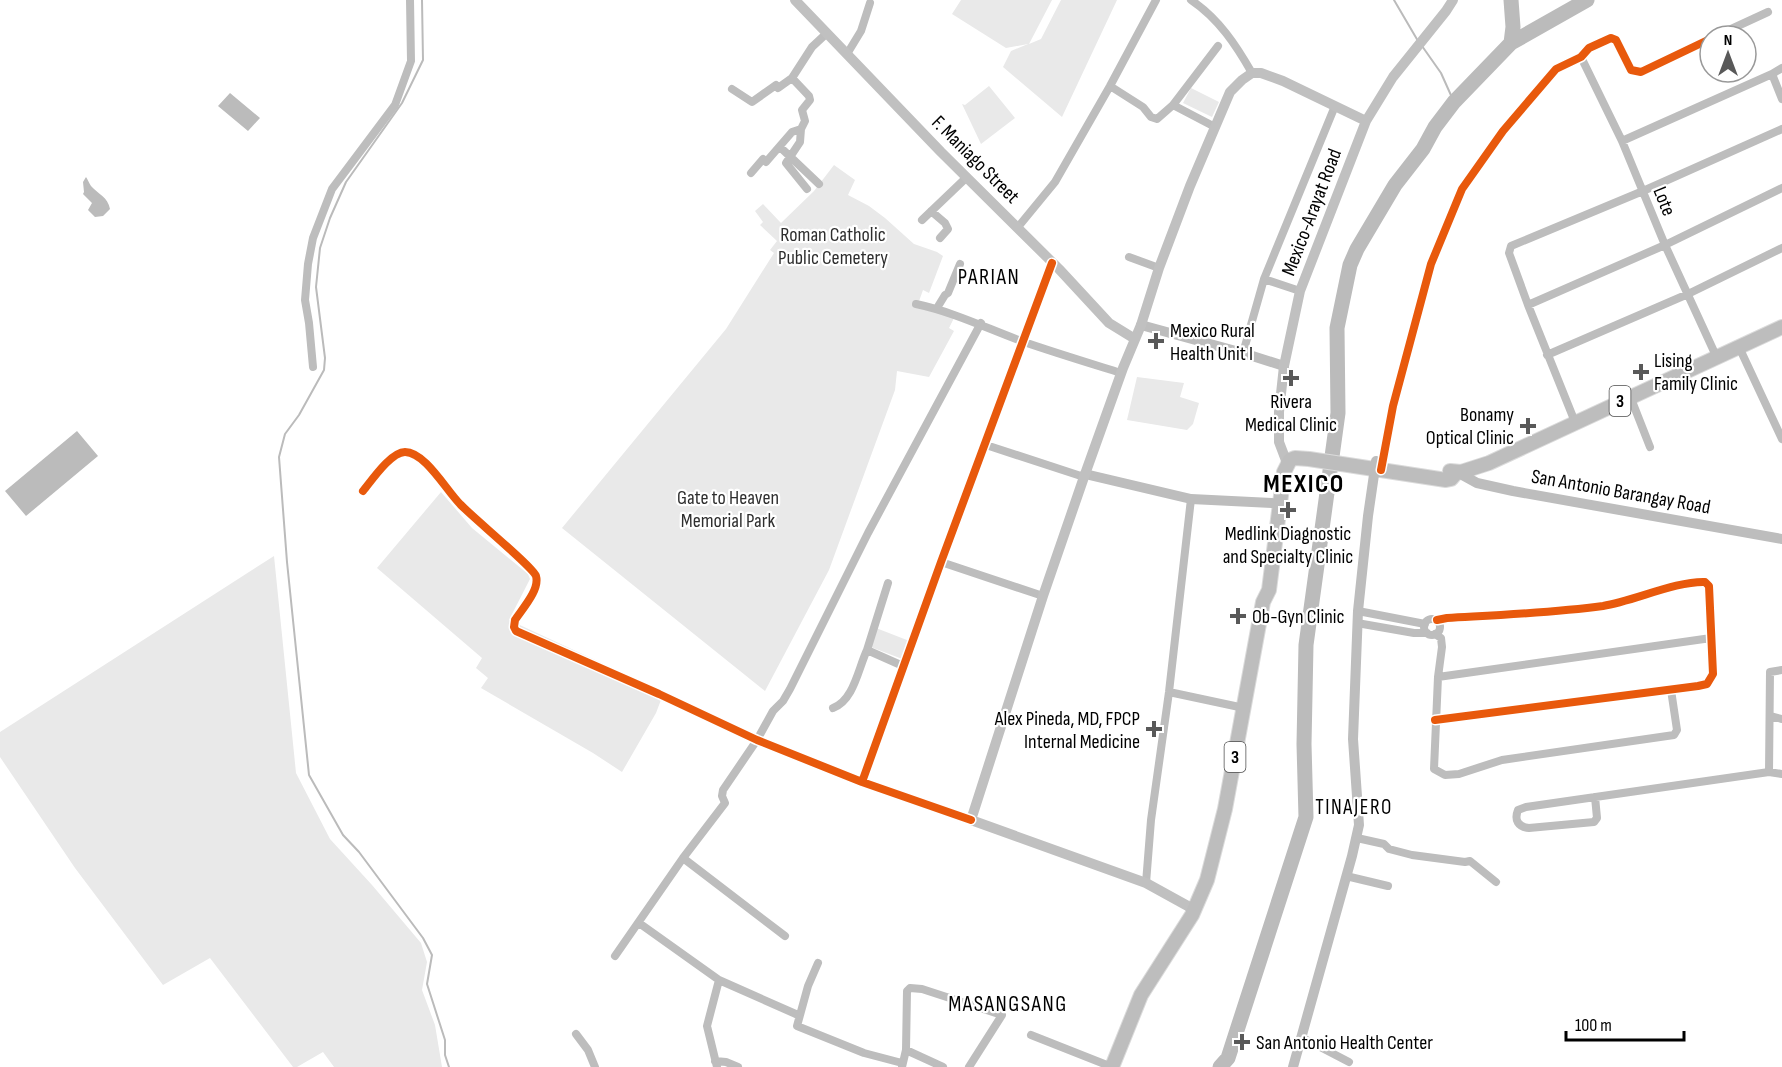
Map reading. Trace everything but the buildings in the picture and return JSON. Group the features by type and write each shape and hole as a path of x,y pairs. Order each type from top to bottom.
{"highway":[{"name":"3","path":"1112,1067 1141,995 1195,910 1216,848 1263,602 1262,589 1278,460 1285,459 1295,450 1310,455 1379,466 1457,472 1489,463 1782,327"},
{"name":"3","path":"1263,602 1269,590 1285,459"}],"main road":[{"name":"F. Maniago Street","path":"795,0 1109,323 1135,339"},
{"name":"Mexico-Arayat Road","path":"1285,459 1279,442 1279,412 1284,366 1300,291 1366,121 1393,77 1453,0"},
{"path":"1195,910 1146,883 971,820 1084,475 1141,325 1159,268 1230,92 1252,73 1270,75 1366,121"}],"street":[{"path":"313,368 309,323 304,300 313,238 336,183 395,105 411,61 410,0"},
{"path":"1018,227 1054,182 1110,86 1156,0"},
{"path":"1191,0 1220,25 1232,39 1252,73"},
{"path":"847,54 861,31 870,3"},
{"path":"1742,24 1768,12"},
{"path":"732,89 752,102 776,85 778,88 792,78 812,47 827,33"},
{"path":"1293,1067 1357,838 1359,808 1353,739 1358,611 1379,466 1406,352 1431,264 1459,195 1503,131 1556,69 1581,57 1589,48 1611,38 1614,38 1631,70 1641,72 1698,45"},
{"path":"1110,86 1143,107 1154,118 1164,114 1173,105 1218,46"},
{"name":"Lote","path":"1581,57 1622,141 1665,245 1716,358"},
{"path":"1622,141 1782,68"},
{"path":"1772,74 1782,99"},
{"path":"792,78 810,96 810,100 802,110 804,121 800,142 786,163 807,189"},
{"path":"1173,105 1215,127"},
{"path":"1243,353 1264,279 1335,106"},
{"path":"751,173 763,159 766,162 792,132 801,129"},
{"path":"1575,422 1509,253 1511,246 1643,191 1782,129"},
{"path":"780,147 819,184"},
{"path":"922,220 968,177"},
{"path":"1528,305 1665,245 1782,188"},
{"path":"932,211 947,225 948,229 940,238"},
{"path":"1547,355 1688,294 1782,248"},
{"path":"1129,257 1159,268"},
{"path":"862,782 941,562 1053,263"},
{"path":"937,308 948,293 960,264"},
{"path":"1264,279 1300,291"},
{"path":"916,304 937,308 981,323 1023,341 1121,374"},
{"path":"615,956 683,858 725,803 722,796 723,790 757,740 773,711 790,689 868,533 981,323"},
{"path":"1141,325 1284,366"},
{"path":"1740,347 1782,439"},
{"path":"1630,396 1650,447"},
{"path":"986,445 1084,475 1191,499 1272,503"},
{"path":"363,491 394,455 403,451 415,453 458,502 532,569 536,577 536,584 515,620 516,631 757,740 862,782 971,820"},
{"name":"San Antonio Barangay Road","path":"1457,472 1477,483 1513,491 1782,539"},
{"path":"1146,883 1151,820 1169,692 1191,499"},
{"path":"941,562 1043,596"},
{"path":"1425,624 1430,619 1604,606 1694,582 1705,582 1709,586 1713,674 1707,684 1435,720"},
{"path":"833,708 840,705 855,683 888,584"},
{"path":"1358,611 1425,624 1431,633"},
{"path":"1431,633 1440,628 1437,620"},
{"path":"1357,623 1414,633 1431,633 1441,638 1434,769 1445,775 1459,774 1502,760 1674,735 1677,730 1671,690"},
{"path":"1438,676 1711,638"},
{"path":"867,650 903,666"},
{"path":"1769,772 1770,672 1782,670"},
{"path":"1169,692 1244,708"},
{"path":"1770,716 1782,719"},
{"path":"1595,797 1597,818 1594,822 1529,828 1522,828 1518,824 1516,815 1518,810 1526,807 1595,797 1769,772 1782,774"},
{"path":"1357,838 1384,844 1389,849 1412,855 1470,861 1496,882"},
{"path":"683,858 785,936"},
{"path":"1346,876 1388,886"},
{"path":"639,923 719,980 798,1015"},
{"path":"818,963 798,1015 797,1026 810,1033 902,1065 906,1050 907,991 910,988 922,989 1002,1015 969,1067"},
{"path":"719,980 707,1026 716,1064 726,1062 738,1067"},
{"path":"576,1034 588,1050 595,1067"},
{"path":"1031,1035 1112,1067"},
{"path":"1301,1037 1349,1062"},
{"path":"906,1050 943,1067"}],"green space":[{"path":"961,0 1052,0 1029,44 1041,39 1061,0 1117,0 1062,117 1003,67 1011,51 1028,44 1006,48 952,14"},
{"path":"989,86 1015,118 981,144 962,104 965,105"},
{"path":"1191,88 1219,102 1212,117 1183,103"},
{"name":"Gate to Heaven Memorial Park","path":"834,165 855,180 848,195 869,206 914,244 943,256 929,293 923,290 918,304 955,316 949,328 954,331 929,377 897,371 895,390 829,570 765,691 562,528 726,329 774,253 770,250 777,241 760,225 763,222 755,211 763,204 781,223 814,191"},
{"path":"1137,377 1184,383 1180,397 1199,403 1193,424 1187,430 1127,420"},
{"path":"441,492 472,528 528,574 530,579 509,620 664,692 656,713 622,772 481,688 488,678 476,668 482,658 377,568"},
{"path":"274,556 296,773 330,839 421,943 427,962 422,990 435,1025 442,1067 334,1067 323,1052 293,1067 210,958 163,985 75,868 0,757 0,732"},
{"path":"876,628 912,642 905,660 868,646"}],"shaded area":[{"path":"230,93 260,118 248,131 218,106"},
{"path":"86,177 91,186 109,205 110,209 103,216 95,217 88,210 92,203 83,194 83,182"},
{"path":"77,431 98,456 26,516 5,491"}],"waterway":[{"path":"422,0 423,60 402,103 346,182 320,248 316,287 325,358 324,370 299,415 285,434 279,457 287,562 309,775 343,835 359,852 423,938 432,955 427,984 445,1040 445,1055 449,1067"},
{"path":"1394,0 1418,41"},
{"path":"1511,0 1513,27 1511,43"},
{"path":"1220,1067 1228,1058 1306,817 1304,744 1306,645 1338,413 1337,328 1350,265 1395,185 1423,149 1435,127 1454,102 1511,43 1587,0"},
{"path":"1422,46 1441,73 1454,102"}],"cycle path":[{"path":"1381,470 1393,406 1431,264 1462,189 1503,131 1556,69 1581,57 1589,48 1611,38 1616,40 1631,70 1641,72 1698,45"},
{"path":"862,782 1052,263"},
{"path":"363,491 382,467 394,457 405,452 413,454 428,465 460,504 536,576 537,581 533,593 515,620 516,631 757,740 862,782 971,820"},
{"path":"1435,720 1698,686 1707,684 1713,674 1709,586 1705,582 1668,588 1603,606 1437,620"}],"place":[{"name":"Mexico Rural Health Unit I","path":"1156,341"},
{"name":"Lising Family Clinic","path":"1641,372"},
{"name":"Rivera Medical Clinic","path":"1291,378"},
{"name":"Bonamy Optical Clinic","path":"1528,426"},
{"name":"Medlink Diagnostic and Specialty Clinic","path":"1288,510"},
{"name":"Ob-Gyn Clinic","path":"1238,616"},
{"name":"Alex Pineda, MD, FPCP Internal Medicine","path":"1154,729"},
{"name":"San Antonio Health Center","path":"1242,1042"}],"district":[{"name":"PARIAN","path":"989,276"},
{"name":"MEXICO","path":"1304,483"},
{"name":"TINAJERO","path":"1354,807"},
{"name":"MASANGSANG","path":"1008,1003"}],"park label":[{"name":"Roman Catholic Public Cemetery","path":"833,246"}]}
